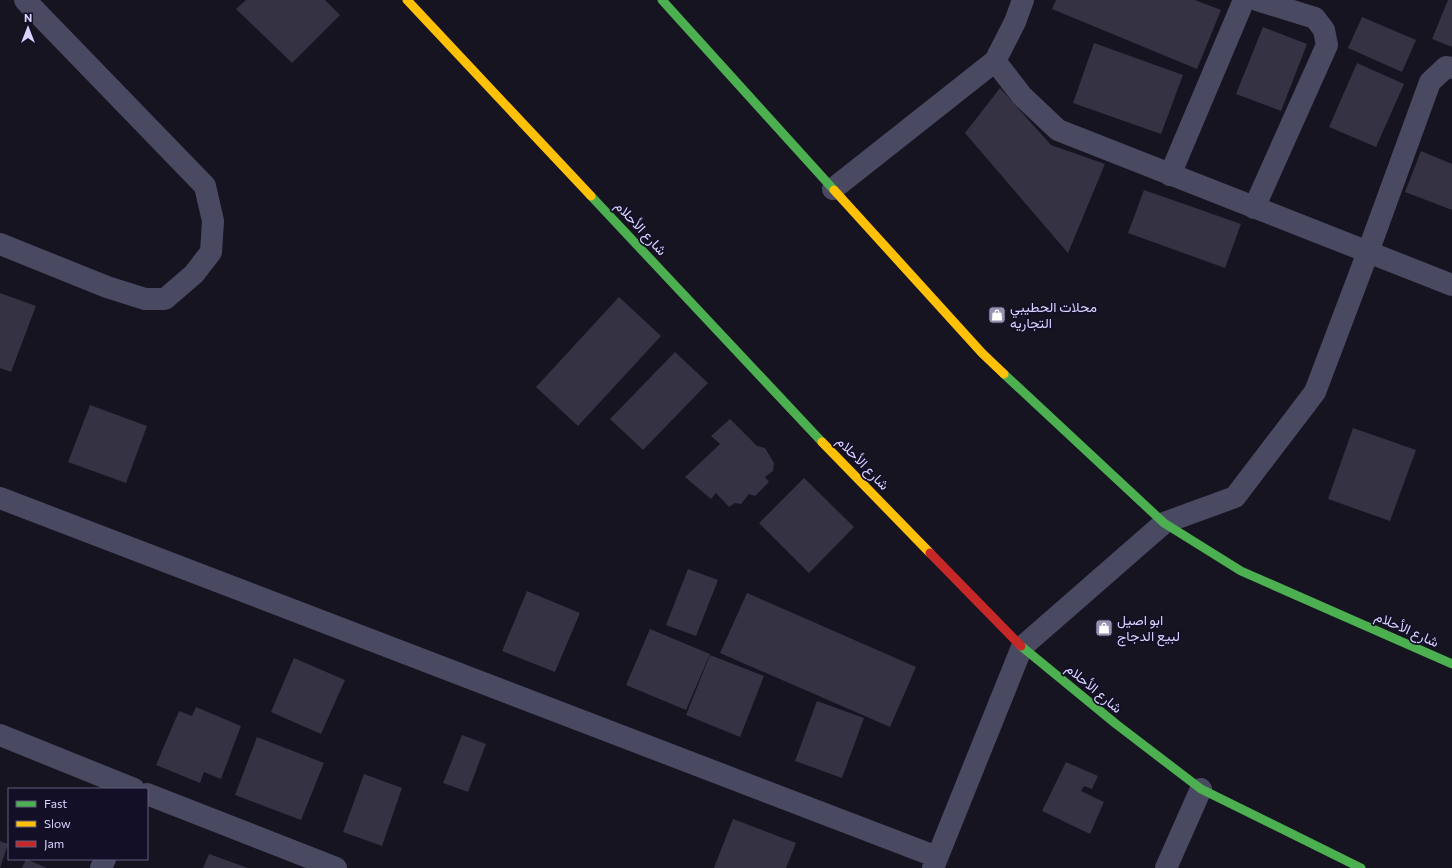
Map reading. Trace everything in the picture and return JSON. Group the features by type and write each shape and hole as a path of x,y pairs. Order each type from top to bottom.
{"main road":[{"name":"شارع الأحلام","path":"407,0 848,468 1022,647 1116,724 1201,789 1361,868"},
{"name":"شارع الأحلام","path":"662,0 982,354 1164,523 1241,571 1452,664"}],"street":[{"path":"0,244 107,288 145,299 164,299 194,274 211,252 212,221 206,186 25,0"},
{"path":"833,189 995,61 1015,22 1022,0"},
{"path":"1170,175 1244,0"},
{"path":"1254,208 1327,45 1324,30 1315,18 1257,0"},
{"path":"995,61 1022,96 1058,130 1452,285"},
{"path":"0,498 935,863 1022,647 1164,523 1235,497 1315,392 1430,82 1446,67 1452,68"},
{"path":"0,736 130,788"},
{"path":"1166,868 1201,789"},
{"path":"148,794 294,860 336,868"}],"building":[{"path":"246,0 325,0 340,15 292,63 236,9"},
{"path":"1056,0 1195,0 1221,10 1197,69 1052,9"},
{"path":"1448,0 1452,0 1452,47 1432,39"},
{"path":"1362,17 1416,40 1402,72 1348,48"},
{"path":"1263,27 1307,44 1281,111 1236,94"},
{"path":"1094,43 1183,75 1161,134 1073,103"},
{"path":"1357,63 1404,84 1376,147 1329,127"},
{"path":"1000,88 1051,145 1105,164 1068,253 965,133"},
{"path":"1421,151 1452,164 1452,210 1405,192"},
{"path":"1144,190 1241,224 1225,268 1128,233"},
{"path":"0,293 36,306 11,372 0,368"},
{"path":"619,297 661,336 578,426 536,387"},
{"path":"675,352 708,383 643,450 610,419"},
{"path":"90,405 147,426 126,483 68,462"},
{"path":"730,419 757,446 765,448 774,463 773,471 765,477 769,482 755,496 749,494 741,504 735,503 729,507 716,493 711,499 685,477 720,444 711,436"},
{"path":"1353,428 1416,450 1390,521 1328,499"},
{"path":"804,478 854,527 809,573 759,523"},
{"path":"688,569 718,580 696,636 666,625"},
{"path":"527,591 580,613 555,672 502,651"},
{"path":"747,593 916,667 890,727 720,653"},
{"path":"650,629 710,654 686,710 626,685"},
{"path":"710,655 764,676 740,737 686,715"},
{"path":"294,658 345,680 321,734 271,712"},
{"path":"817,701 864,718 842,778 795,761"},
{"path":"196,707 241,726 221,779 204,772 200,783 156,765 179,711 192,716"},
{"path":"462,735 486,744 468,792 443,783"},
{"path":"257,737 324,763 301,820 235,795"},
{"path":"1066,762 1098,776 1092,789 1084,786 1081,791 1104,802 1090,834 1042,811"},
{"path":"364,774 402,788 382,846 343,832"},
{"path":"733,819 796,843 786,868 714,868"},
{"path":"0,841 8,844 0,868"},
{"path":"209,854 248,868 203,868"},
{"path":"26,860 28,860 47,868 22,868"}],"traffic: fast":[{"path":"662,0 834,190"},
{"path":"591,196 822,442"},
{"path":"1004,374 1164,523 1241,571 1452,664"},
{"path":"1021,646 1116,724 1201,789 1361,868"}],"traffic: slow":[{"path":"407,0 591,196"},
{"path":"834,190 982,353 1004,374"},
{"path":"822,442 930,553"}],"traffic: jam":[{"path":"930,553 1021,646"}],"place":[{"name":"محلات الحطيبي التجاريه","path":"997,315"},
{"name":"ابو اصيل لبيع الدجاج","path":"1104,628"}]}
